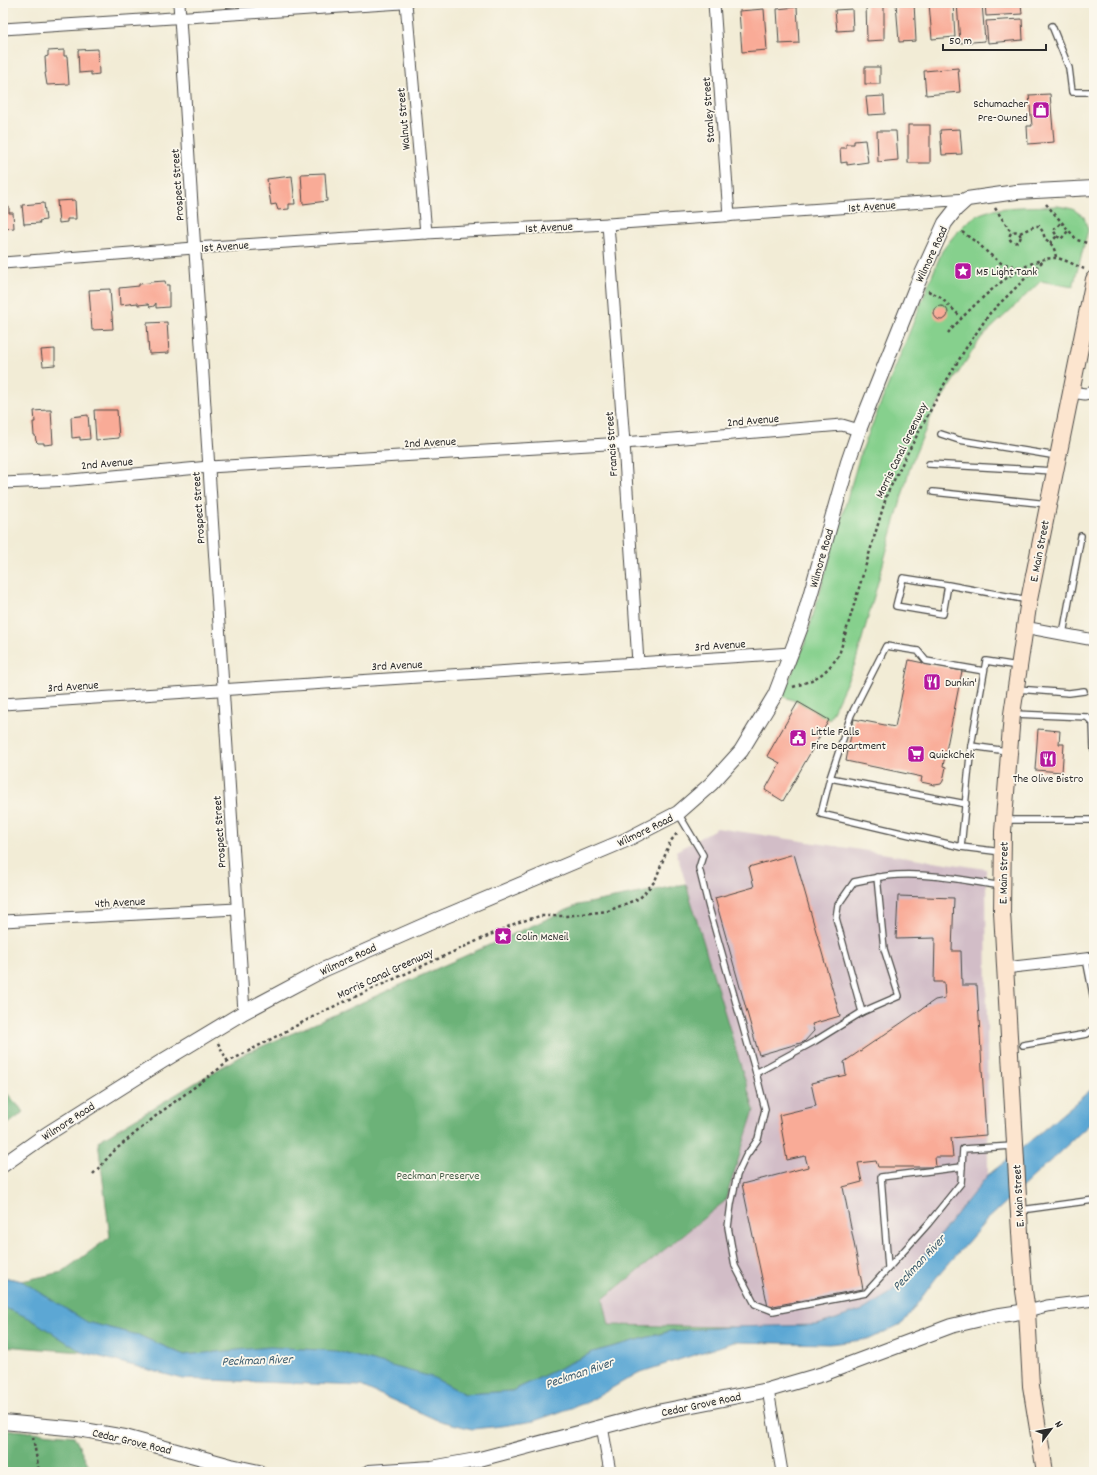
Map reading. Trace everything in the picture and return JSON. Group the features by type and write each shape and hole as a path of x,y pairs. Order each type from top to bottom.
{"main road":[{"name":"E. Main Street","path":"1045,1472 1032,1386 1018,1210 1016,1148 1002,912 1004,820 1012,714 1024,627 1071,392 1091,274"}],"street":[{"name":"Prospect Street","path":"179,3 244,1012"},
{"path":"3,29 402,3"},
{"name":"Walnut Street","path":"406,3 426,233"},
{"name":"Stanley Street","path":"714,3 729,216"},
{"name":"1st Avenue","path":"3,263 194,248 729,216 966,199 1035,191 1094,188"},
{"name":"Wilmore Road","path":"3,1165 47,1134 211,1031 325,969 442,918 681,818 741,751 774,695 802,624 848,462 859,430 916,287 943,227 956,209 966,199"},
{"name":"Francis Street","path":"608,224 638,663"},
{"path":"1071,392 1085,394 1094,392"},
{"name":"2nd Avenue","path":"3,483 71,480 209,467 624,443 842,425 859,430"},
{"path":"1024,627 1094,640"},
{"name":"3rd Avenue","path":"3,704 223,688 638,663 792,652"},
{"name":"4th Avenue","path":"3,921 238,909"},
{"path":"1005,968 1090,959"},
{"path":"1027,1311 1046,1306 1094,1300"},
{"name":"Cedar Grove Road","path":"369,1472 432,1470 518,1450 602,1426 662,1411 768,1390 823,1374 951,1326 994,1316 1027,1311"},
{"path":"768,1390 782,1472"},
{"name":"Cedar Grove Road","path":"3,1422 78,1429 125,1437 231,1466 259,1472"},
{"path":"602,1426 610,1472"}],"lane":[{"path":"1052,26 1069,68 1072,92 1094,92"},
{"path":"941,434 959,440 1056,464"},
{"path":"929,464 1056,464"},
{"path":"933,492 1048,504"},
{"path":"1063,634 1081,536"},
{"path":"948,585 943,614 896,606 903,578 948,585 1029,600"},
{"path":"984,671 926,661 918,651 886,646 851,715 830,778 821,814 961,847 1003,852"},
{"path":"961,847 971,746 986,661 1018,666"},
{"path":"1015,688 1069,693 1084,691"},
{"path":"1012,714 1087,717 1093,723 1094,750"},
{"path":"971,746 1009,751"},
{"path":"830,778 966,804"},
{"path":"681,818 703,855 699,868 765,1109 758,1139 746,1156 737,1175 728,1227 735,1266 755,1304 773,1311 866,1293 928,1224 961,1183 963,1149 1016,1148"},
{"path":"1004,820 1094,820"},
{"path":"862,1012 836,918 838,905 854,882 877,877 923,875 1002,886"},
{"path":"756,1072 815,1040 862,1012 899,996 884,949 877,877"},
{"path":"1090,959 1094,1000"},
{"path":"1023,1045 1087,1034 1094,1029"},
{"path":"888,1267 881,1178 962,1167"},
{"path":"1018,1210 1094,1200"}],"path":[{"path":"1035,191 1076,240 1094,245"},
{"path":"987,196 1009,229 1013,232 1016,231 1020,233 1035,226 1039,226 1045,239 1050,243 1055,251 1056,258"},
{"path":"1061,223 1053,230 1057,236 1061,239 1068,231"},
{"path":"962,232 1001,263 1022,268"},
{"path":"1013,232 1010,234 1010,238 1014,242 1020,240 1020,233"},
{"path":"1050,243 1057,236"},
{"path":"948,333 962,317 991,290 1022,268 1046,259 1056,258 1091,274"},
{"name":"Morris Canal Greenway","path":"774,695 820,677 831,666 838,655 887,494 907,454 945,383 966,348 990,313 1046,259"},
{"path":"916,287 939,296 962,317"},
{"name":"Morris Canal Greenway","path":"93,1174 114,1151 158,1115 228,1062 322,1012 516,922 540,916 566,916 608,911 640,898 655,881 681,818"},
{"path":"211,1031 228,1062"},
{"path":"31,1425 39,1472"}],"shaded area":[{"path":"717,828 986,869 988,1175 925,1254 889,1294 863,1310 817,1325 732,1327 609,1325 603,1299 725,1201 754,1110 676,851"}],"green space":[{"path":"1058,206 1073,209 1084,217 1088,230 1073,287 1041,281 981,338 933,412 911,464 855,664 829,720 798,702 782,696 804,646 860,455 942,251 966,223 984,212 1016,207"},
{"name":"Peckman Preserve","path":"686,884 754,1110 725,1201 603,1299 609,1325 732,1327 671,1331 593,1352 512,1391 465,1394 442,1382 333,1351 282,1348 184,1355 138,1335 82,1352 3,1346 3,1277 22,1281 62,1272 110,1237 98,1141 242,1055 578,905"},
{"path":"3,1089 24,1112 3,1128"},
{"path":"3,1429 74,1436 92,1472 3,1472"}],"water":[{"name":"Peckman River","path":"1094,1087 1094,1120 986,1221 936,1278 903,1323 870,1339 830,1344 734,1342 638,1373 588,1402 534,1421 472,1429 437,1420 361,1386 183,1379 82,1352 29,1318 3,1307 3,1277 22,1281 87,1322 138,1335 184,1355 270,1347 336,1351 432,1377 465,1394 512,1391 593,1352 671,1331 732,1327 817,1325 863,1310 889,1294 925,1254 988,1175"}],"building":[{"path":"896,3 914,3 916,41 899,42"},
{"path":"929,3 953,3 955,37 932,39"},
{"path":"957,3 982,3 985,41 960,43"},
{"path":"985,3 1021,3 1022,14 986,16"},
{"path":"866,4 884,4 884,40 867,41"},
{"path":"797,7 799,43 779,44 777,9"},
{"path":"764,9 767,50 742,52 739,11"},
{"path":"852,9 853,30 837,31 835,10"},
{"path":"1022,19 1023,40 988,43 986,21"},
{"path":"98,49 99,74 91,75 91,72 79,73 78,50"},
{"path":"64,50 64,56 67,56 69,84 47,85 45,57 48,56 48,51"},
{"path":"865,67 880,67 880,84 865,84"},
{"path":"958,68 960,92 926,95 924,71"},
{"name":"Schumacher Pre-Owned","path":"1050,94 1054,142 1028,144 1027,126 1032,126 1029,95"},
{"path":"884,96 885,114 868,115 866,97"},
{"path":"908,125 930,125 930,163 908,163"},
{"path":"960,129 962,154 942,155 940,130"},
{"path":"877,131 896,131 898,160 878,162"},
{"path":"865,140 868,162 847,165 847,162 841,163 840,148 846,148 846,144 854,144 854,141"},
{"path":"325,173 327,201 303,204 301,174"},
{"path":"292,176 295,204 289,204 289,209 278,210 276,204 271,205 267,179"},
{"path":"75,200 76,219 67,219 67,222 59,223 57,201"},
{"path":"3,202 4,207 9,207 9,213 13,213 14,228 3,229"},
{"path":"44,203 46,220 39,221 40,223 24,224 22,205"},
{"path":"165,281 166,285 169,285 169,307 156,308 156,303 154,306 150,307 148,304 138,305 138,303 120,305 119,288 139,286 139,284 150,282"},
{"path":"110,289 113,329 92,330 89,290"},
{"path":"938,306 944,306 948,310 948,316 944,320 938,320 934,316 934,310"},
{"path":"167,322 169,353 149,354 147,323"},
{"path":"55,349 55,365 43,366 41,350"},
{"path":"51,410 53,444 44,445 44,443 38,443 36,441 34,435 34,411"},
{"path":"94,410 117,410 119,438 96,440"},
{"path":"88,415 90,439 80,440 80,437 72,438 71,417"},
{"path":"909,660 962,671 943,766 946,767 941,784 935,785 921,782 922,777 846,761 854,719 895,727"},
{"name":"Little Falls Fire Department","path":"798,702 829,720 783,801 765,790 780,763 767,756"},
{"path":"1038,729 1060,731 1059,744 1064,744 1062,772 1035,770"},
{"path":"794,854 840,1016 812,1024 814,1031 804,1042 759,1055 715,898 754,887 749,867"},
{"path":"898,896 954,898 952,951 961,951 962,985 977,985 986,1135 951,1138 953,1157 935,1157 936,1167 878,1167 876,1161 858,1163 862,1182 843,1187 863,1289 768,1307 742,1184 808,1167 805,1156 787,1160 779,1115 816,1106 811,1083 846,1075 844,1062 935,1000 945,998 944,982 934,982 935,938 896,939"}],"place":[{"name":"Schumacher Pre-Owned","path":"1041,110"},
{"name":"M5 Light Tank","path":"963,271"},
{"name":"Dunkin'","path":"932,682"},
{"name":"Little Falls Fire Department","path":"798,738"},
{"name":"QuickChek","path":"916,754"},
{"name":"The Olive Bistro","path":"1048,759"},
{"name":"Colin McNeil","path":"503,936"}]}
